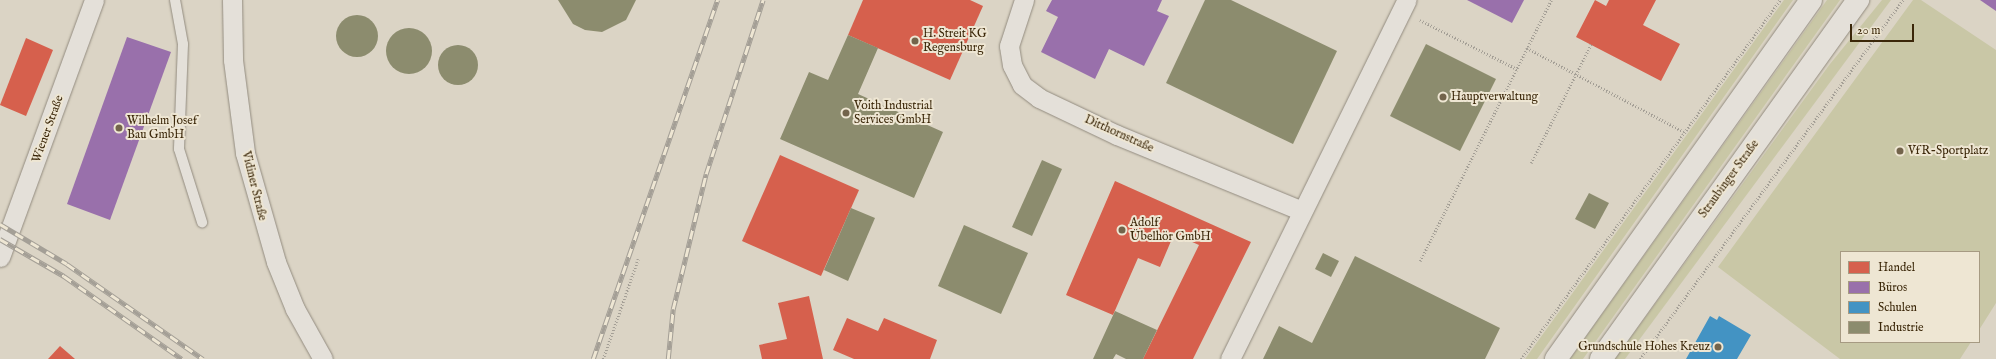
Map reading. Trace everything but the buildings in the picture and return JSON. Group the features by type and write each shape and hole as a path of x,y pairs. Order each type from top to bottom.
{"main road":[{"path":"1556,359 1811,0"},
{"name":"Straubinger Straße","path":"1601,359 1858,0"}],"street":[{"name":"Wiener Straße","path":"0,257 94,0"},
{"name":"Vidiner Straße","path":"232,0 233,60 245,153 276,262 295,309 323,359"},
{"name":"Ditthornstraße","path":"1024,0 1009,46 1012,65 1022,85 1039,98 1117,135 1302,211"},
{"path":"1230,359 1404,5"}],"lane":[{"path":"175,0 184,44 179,148 202,222"}],"path":[{"path":"1420,260 1551,0"},
{"path":"1521,359 1780,0"},
{"path":"1640,359 1903,0"},
{"path":"1404,5 1517,68"},
{"path":"1531,163 1591,44"},
{"path":"1527,48 1684,132"},
{"path":"603,359 638,259"}],"shaded area":[{"path":"1784,0 1793,0 1537,359 1525,359"},
{"path":"1827,0 1840,0 1583,359 1570,359"},
{"path":"1882,0 1891,0 1625,359 1615,359 1830,64"},
{"name":"VfR-Sportplatz","path":"1913,0 1921,0 1996,50 1996,303 1980,328 1980,251 1840,251 1840,343 1970,343 1960,359 1840,359 1718,267"}],"railway":[{"path":"593,359 717,0"},
{"path":"668,359 673,309 706,174 763,0"},
{"path":"0,224 67,264 203,359"},
{"path":"0,239 64,276 182,359"}],"place":[{"name":"H. Streit KG Regensburg","path":"915,41"},
{"name":"Hauptverwaltung","path":"1443,97"},
{"name":"Voith Industrial Services GmbH","path":"846,113"},
{"name":"Wilhelm Josef Bau GmbH","path":"119,128"},
{"name":"VfR-Sportplatz","path":"1900,151"},
{"name":"Adolf Übelhör GmbH","path":"1122,230"},
{"name":"Grundschule Hohes Kreuz","path":"1718,347"}]}
